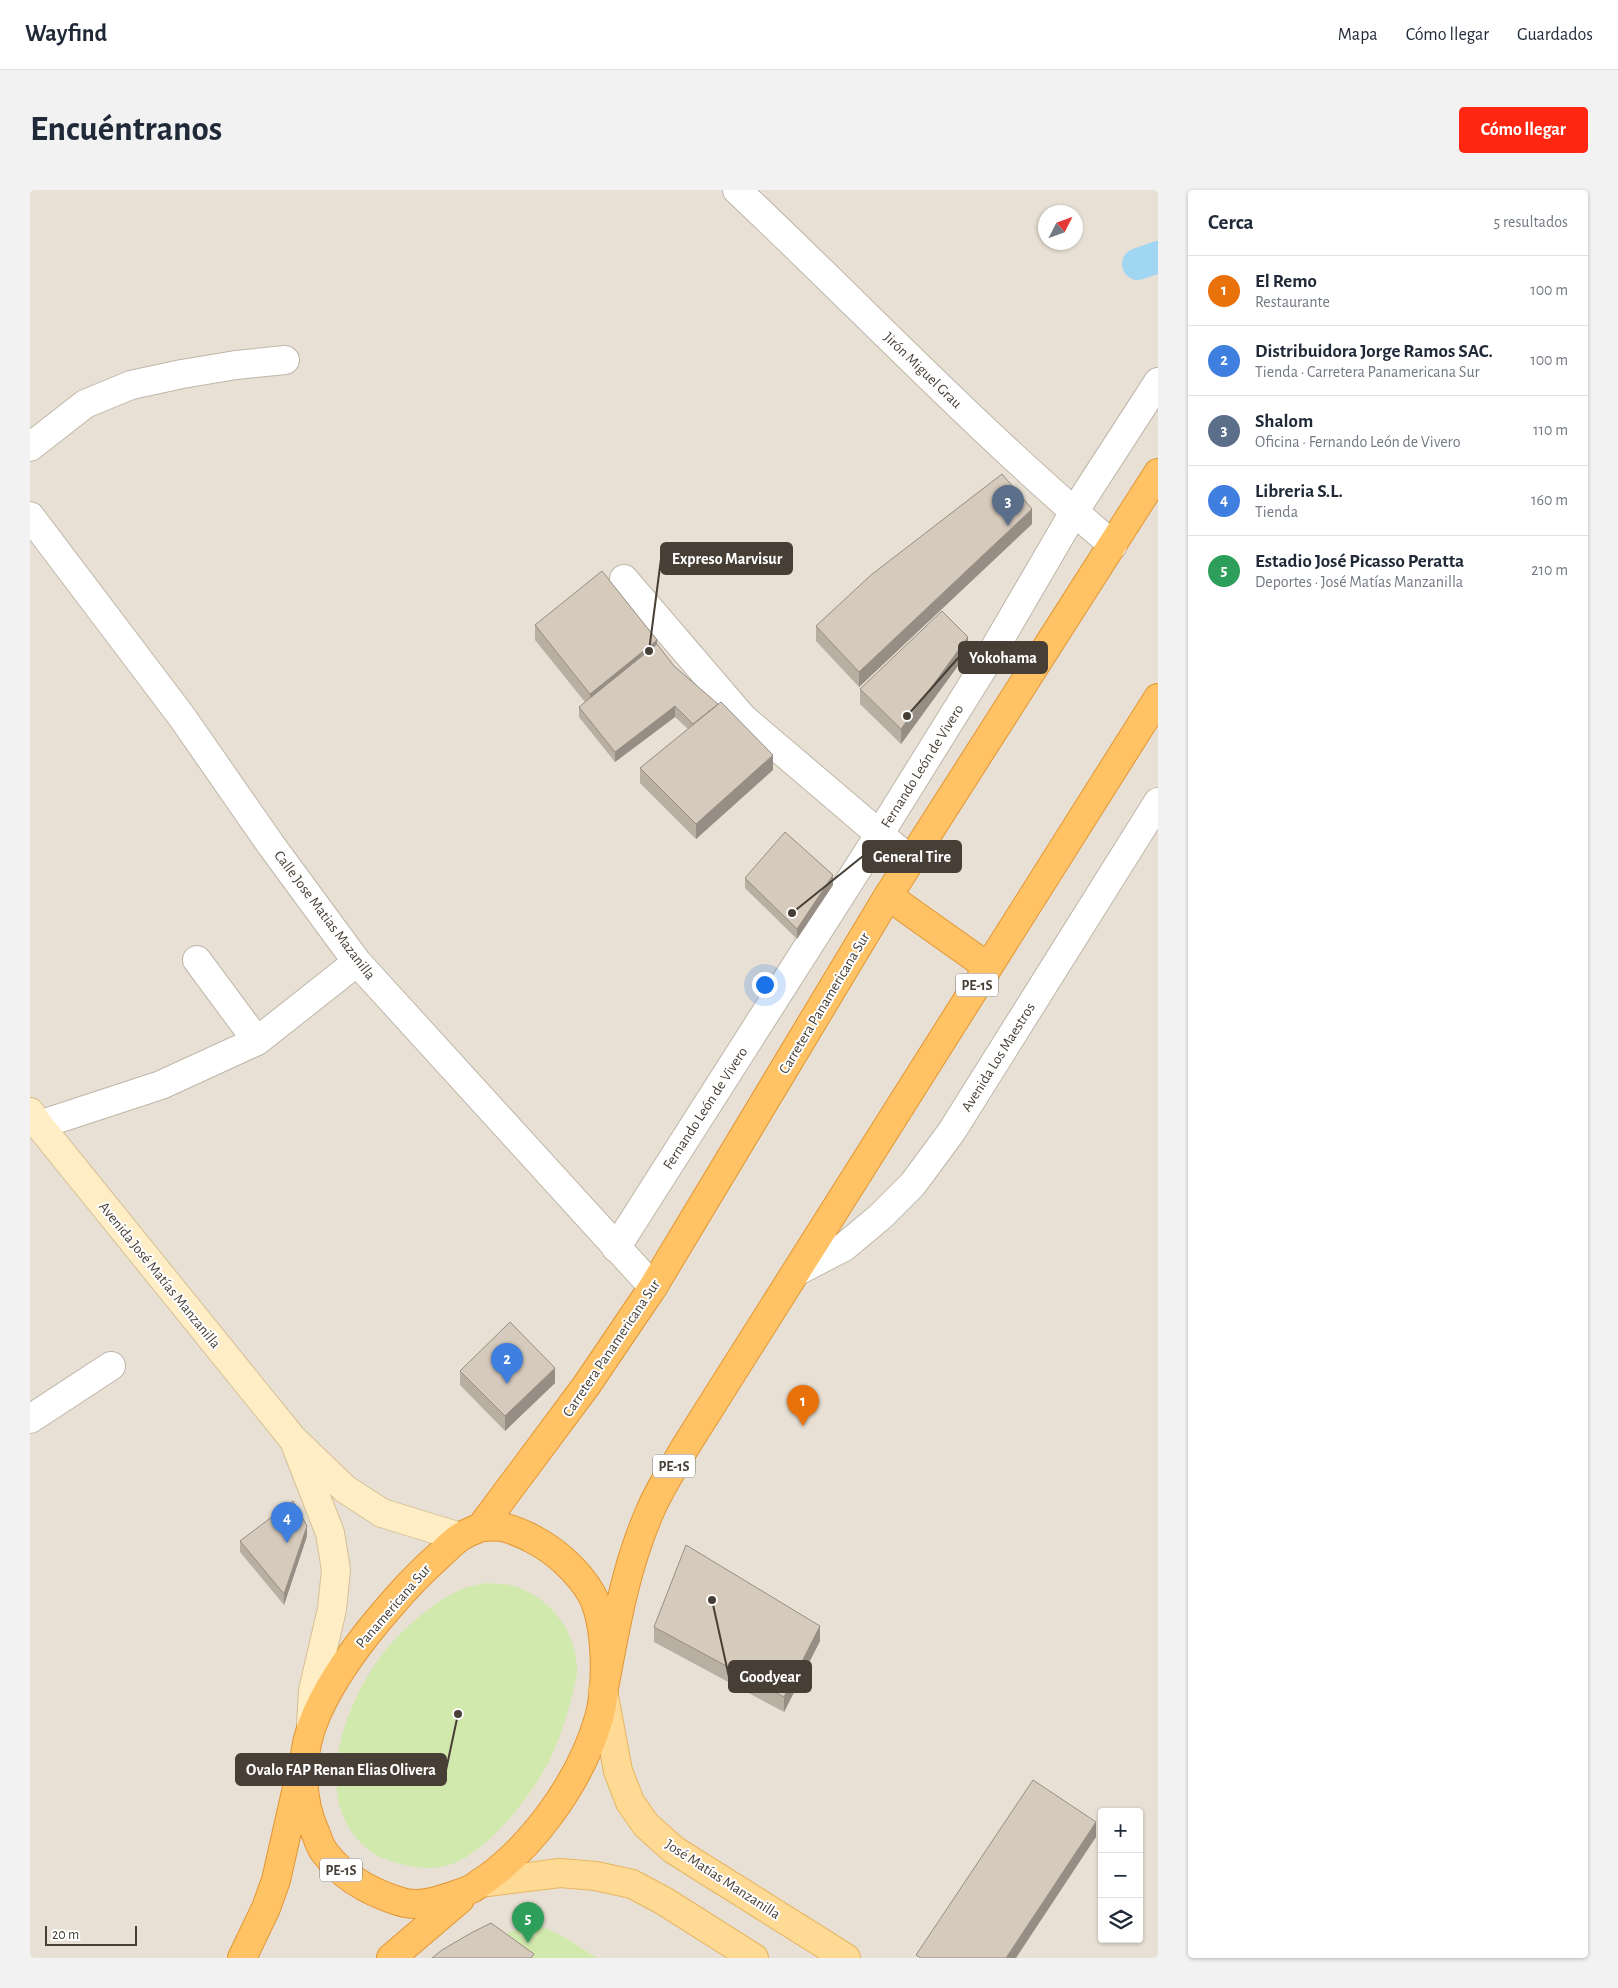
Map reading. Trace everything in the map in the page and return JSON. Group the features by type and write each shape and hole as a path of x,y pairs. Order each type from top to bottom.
{"highway":[{"name":"Carretera Panamericana Sur","path":"470,1532 586,1386 653,1287 888,896 1158,473"},
{"name":"PE-1S","path":"604,1687 618,1608 634,1553 651,1508 684,1449 1158,698"},
{"path":"888,896 988,967"},
{"name":"Panamericana Sur","path":"501,1527 533,1539 557,1555 578,1574 592,1596 602,1624 604,1687 599,1717 587,1748 574,1776 554,1808 531,1838 476,1886 426,1905 401,1902 370,1891 346,1875 324,1852 312,1826 304,1798 303,1770 309,1735 317,1713 331,1685 371,1628 415,1577 470,1532 501,1527"},
{"name":"PE-1S","path":"242,1958 266,1908 276,1880 309,1735"},
{"name":"PE-1S","path":"391,1958 476,1886"}],"main road":[{"name":"José Matías Manzanilla","path":"604,1687 618,1771 630,1802 646,1825 674,1850 846,1958"},
{"path":"476,1886 560,1873 596,1876 632,1884 664,1901 754,1958"}],"street":[{"name":"Jirón Miguel Grau","path":"737,190 822,270 921,370 1074,512 1113,545"},
{"path":"30,447 85,404 131,386 182,374 236,365 285,360"},
{"name":"Fernando León de Vivero","path":"616,1248 879,835 986,663 1074,512 1158,382"},
{"name":"Calle Jose Matias Mazanilla","path":"30,516 182,717 271,845 357,962 653,1287"},
{"path":"624,579 743,718 911,861"},
{"name":"Avenida Los Maestros","path":"796,1272 844,1247 880,1218 914,1184 952,1131 1158,802"},
{"path":"197,960 257,1041"},
{"path":"34,1118 161,1085 257,1041 357,962"},
{"name":"Avenida José Matías Manzanilla","path":"34,1118 292,1438 345,1489 382,1513 470,1532"},
{"path":"30,1419 111,1366"},
{"name":"Avenida José Matías Manzanilla","path":"292,1438 330,1533 336,1570 332,1609 314,1691 309,1735"}],"shaded area":[{"path":"30,190 1158,190 1158,1958 30,1958"}],"green space":[{"path":"486,1583 510,1585 536,1596 557,1615 571,1640 575,1654 577,1674 557,1745 542,1774 522,1804 497,1832 470,1854 457,1862 430,1868 421,1868 380,1857 366,1848 354,1835 340,1808 336,1781 338,1754 345,1726 356,1699 370,1673 385,1651 402,1632 446,1597 465,1588"},
{"path":"537,1924 564,1937 597,1958 454,1958 494,1938"}],"building":[{"path":"1002,474 1032,509 859,672 816,626 871,575"},
{"path":"602,571 657,640 590,694 535,625"},
{"path":"942,611 968,637 901,729 860,689"},
{"path":"657,644 674,666 718,704 693,724 675,706 615,752 579,707"},
{"path":"721,702 773,755 696,824 640,768"},
{"path":"785,832 833,875 797,929 745,878"},
{"path":"510,1322 555,1368 505,1416 460,1371"},
{"path":"293,1501 307,1526 284,1594 240,1541"},
{"path":"686,1545 820,1626 784,1697 654,1627"},
{"path":"1033,1780 1096,1822 1006,1958 921,1958 916,1955"},
{"path":"491,1923 534,1954 531,1958 432,1958 442,1950"}],"waterway":[{"path":"1138,264 1158,257"}],"place":[{"name":"Shalom","path":"1008,526"},
{"name":"Expreso Marvisur","path":"649,651"},
{"name":"Yokohama","path":"907,716"},
{"name":"General Tire","path":"792,913"},
{"name":"Distribuidora Jorge Ramos SAC.","path":"507,1384"},
{"name":"El Remo","path":"803,1426"},
{"name":"Libreria S.L.","path":"287,1543"},
{"name":"Goodyear","path":"712,1600"},
{"name":"Ovalo FAP Renan Elias Olivera","path":"458,1714"},
{"name":"Estadio José Picasso Peratta","path":"528,1943"}]}
